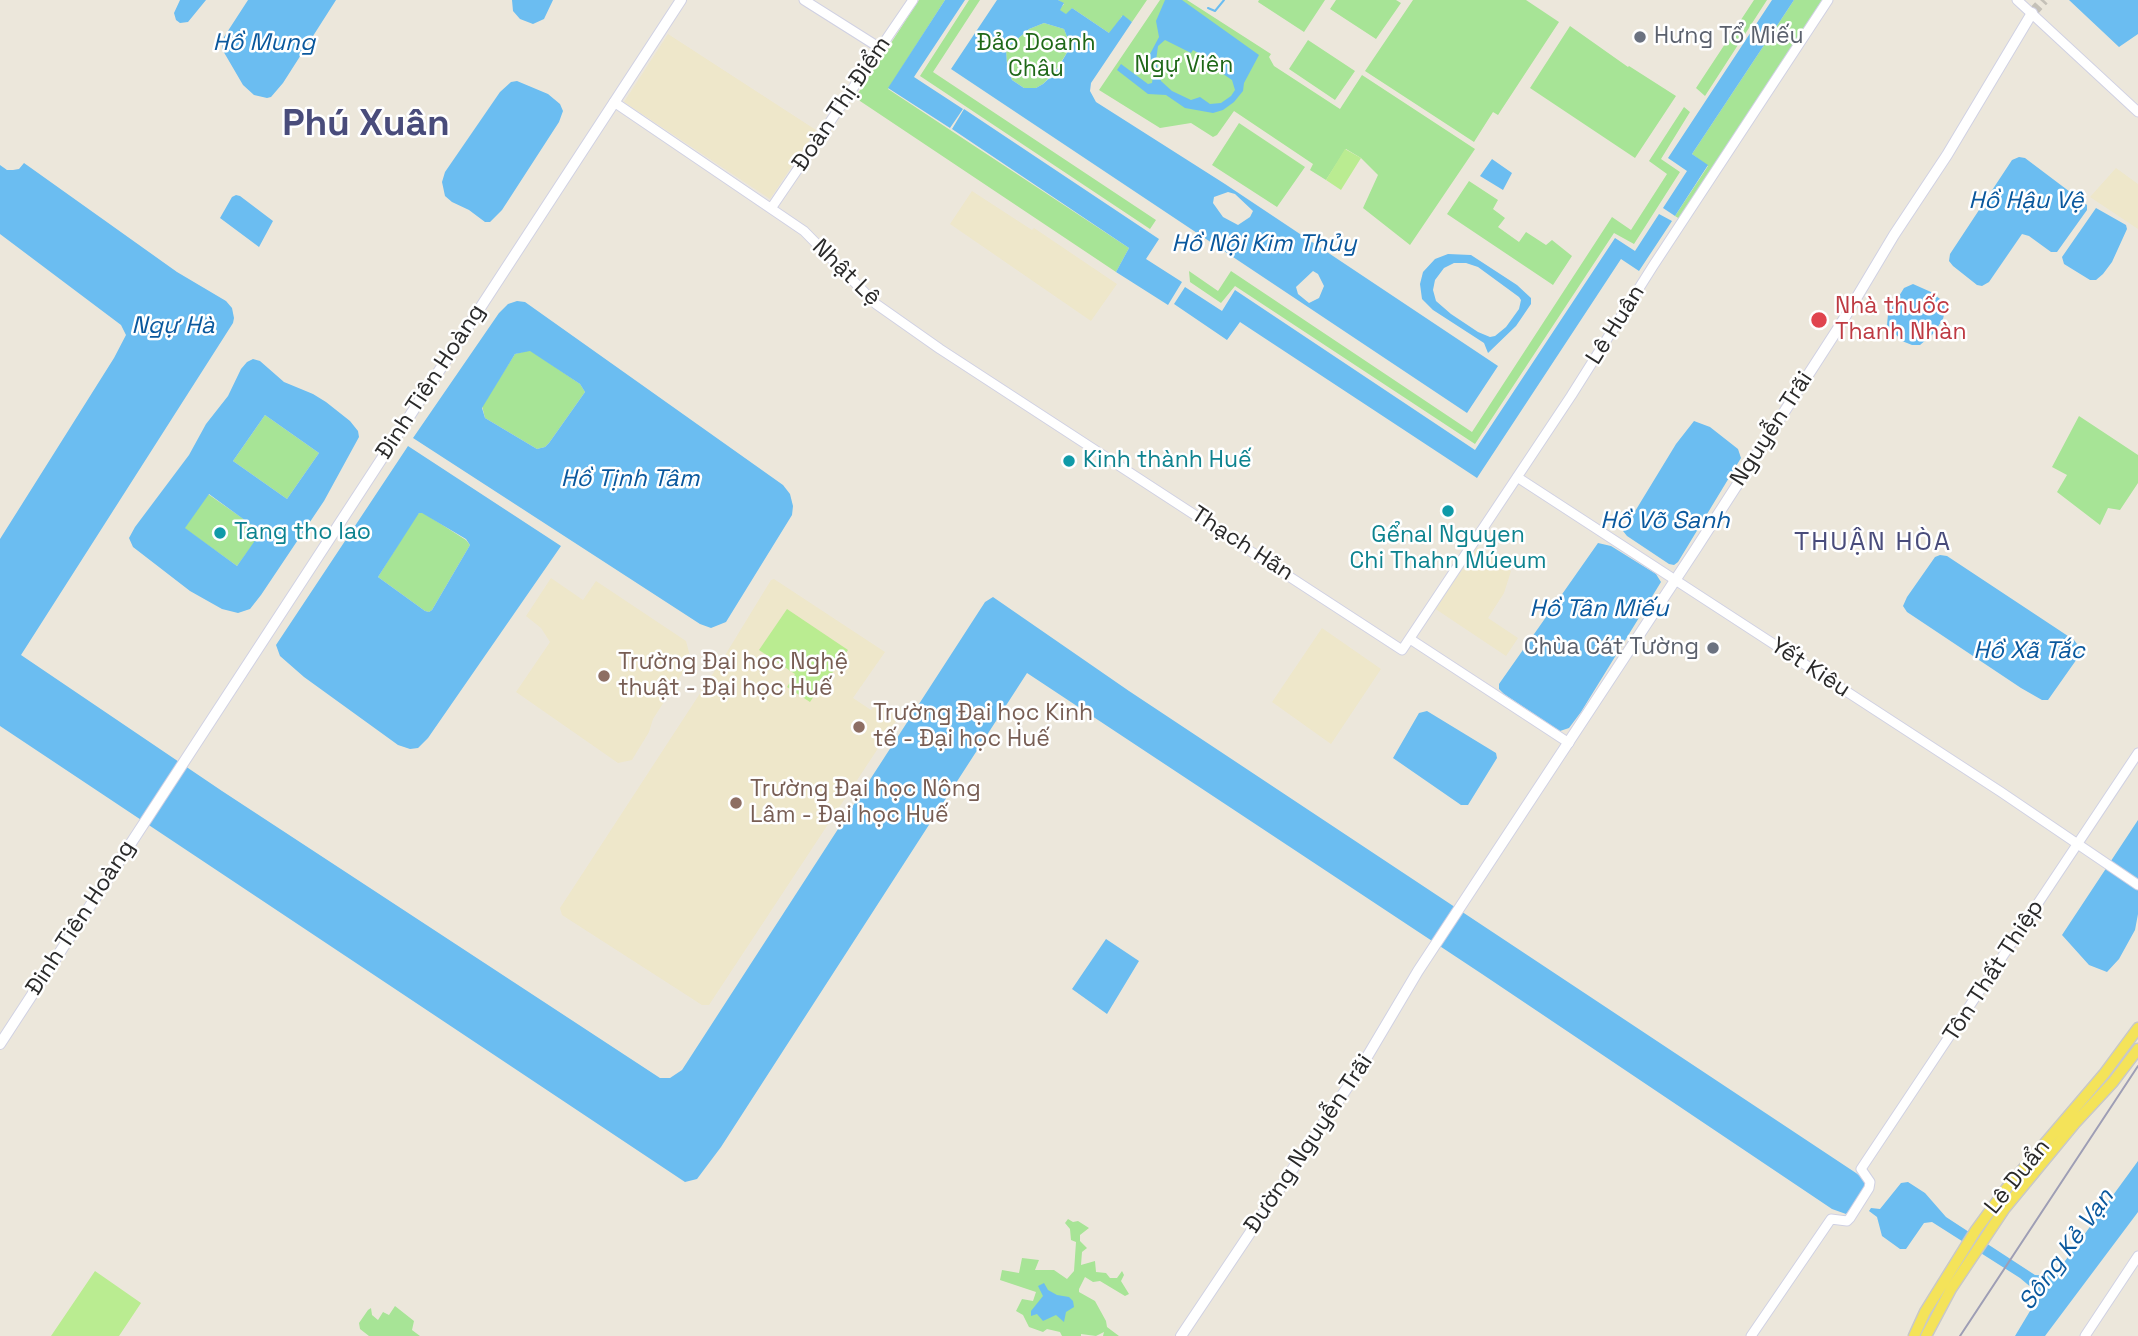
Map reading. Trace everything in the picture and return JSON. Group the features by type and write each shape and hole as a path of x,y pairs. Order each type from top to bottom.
{"main road":[{"name":"Đinh Tiên Hoàng","path":"0,1044 681,0"},
{"name":"Nguyễn Trãi","path":"1460,909 1839,327 2032,13"},
{"name":"Đường Nguyễn Trãi","path":"1181,1336 1361,1067 1460,909"},
{"name":"Lê Duẩn","path":"1914,1336 1925,1312 1976,1230 2006,1189 2104,1074 2138,1028"},
{"name":"Lê Duẩn","path":"1926,1336 1951,1289 2005,1208 2138,1049"},
{"path":"2104,1074 2113,1082"}],"street":[{"path":"804,0 880,48"},
{"name":"Đoàn Thị Điểm","path":"772,207 913,0"},
{"name":"Lê Huân","path":"1402,650 1828,0"},
{"path":"2017,0 2138,112"},
{"name":"Nhật Lệ","path":"614,102 804,231 876,304 1081,441"},
{"name":"Thạch Hãn","path":"1081,441 1402,650"},
{"name":"Yết Kiêu","path":"1517,477 2078,843 2138,885"},
{"path":"1409,639 1569,743"},
{"name":"Tôn Thất Thiệp","path":"1751,1336 1831,1219 1847,1221 1850,1218 1869,1188 1870,1182 1861,1170 2138,753"},
{"path":"2085,1336 2138,1256"}],"shaded area":[{"path":"668,34 816,130 770,199 624,102"},
{"path":"2116,168 2138,184 2138,229 2090,197"},
{"path":"972,191 1032,230 1034,228 1117,284 1091,321 950,224"},
{"path":"1477,547 1511,571 1504,593 1488,618 1518,638 1506,656 1434,608"},
{"name":"Trường Đại học Nghệ thuật - Đại học Huế","path":"551,578 583,600 596,581 686,641 691,660 653,719 649,732 632,760 618,763 516,692 550,642 541,628 526,616"},
{"name":"Trường Đại học Nông Lâm - Đại học Huế","path":"774,579 885,652 853,698 871,710 877,704 898,718 709,1005 702,1005 562,915 560,908"},
{"path":"1322,628 1381,669 1331,744 1272,702"}],"green space":[{"path":"919,0 945,0 888,89 1129,248 1116,272 860,101 857,95"},
{"path":"969,0 980,0 933,72 1156,220 1150,229 920,76"},
{"path":"1058,0 1147,0 1132,22 1122,16 1109,33 1072,8 1067,15 1059,10 1064,4"},
{"name":"Ngự Viên","path":"1160,0 1187,0 1271,54 1269,57 1274,66 1340,109 1362,75 1475,149 1410,245 1363,208 1378,175 1361,158 1346,149 1326,180 1310,170 1313,164 1234,111 1213,137 1191,123 1160,128 1099,90"},
{"path":"1325,0 1304,32 1258,2"},
{"path":"1336,0 1396,0 1401,3 1376,39 1330,9"},
{"path":"1413,0 1526,0 1559,22 1498,115 1493,112 1474,142 1365,71"},
{"path":"1754,0 1767,0 1705,96 1696,88"},
{"path":"1794,0 1822,0 1683,221 1675,216 1708,166 1692,154"},
{"name":"Đảo Doanh Châu","path":"1044,23 1064,29 1069,42 1068,51 1054,73 1043,84 1036,88 1024,88 1012,80 1006,49 1029,29"},
{"path":"1570,26 1628,67 1676,96 1635,158 1530,88"},
{"path":"1308,40 1355,71 1335,100 1289,69"},
{"path":"1684,107 1690,112 1661,159 1680,172 1634,244 1614,233 1475,444 1235,286 1221,303 1190,282 1189,271 1218,291 1231,271 1472,432 1612,217 1631,230 1667,174 1649,161"},
{"path":"1239,123 1305,167 1277,207 1212,165"},
{"path":"1345,149 1361,158 1341,190 1326,180"},
{"path":"1469,181 1498,200 1493,209 1505,218 1498,227 1519,242 1526,232 1546,245 1552,240 1572,256 1553,285 1447,214"},
{"path":"530,350 580,384 585,392 549,443 537,449 485,418 482,406 515,354"},
{"path":"265,415 319,453 287,499 233,461"},
{"path":"2079,416 2138,455 2138,483 2120,510 2108,508 2100,525 2057,492 2067,475 2052,467"},
{"path":"208,494 262,532 237,566 184,528"},
{"path":"422,512 470,545 429,612 378,577 417,514"},
{"path":"787,609 848,650 810,702 787,687 795,674 759,650"},
{"path":"1068,1219 1078,1221 1089,1228 1080,1235 1080,1241 1087,1248 1082,1252 1081,1265 1095,1261 1096,1272 1106,1273 1110,1278 1117,1278 1122,1271 1124,1275 1121,1281 1129,1294 1125,1296 1100,1281 1093,1282 1085,1277 1079,1289 1079,1292 1095,1301 1107,1327 1119,1336 1103,1336 1104,1332 1096,1336 1062,1336 1060,1332 1047,1329 1043,1332 1029,1327 1023,1315 1016,1311 1022,1299 1033,1301 1036,1292 1000,1280 1002,1270 1019,1273 1022,1258 1039,1260 1035,1270 1054,1270 1067,1279 1074,1271 1076,1242 1071,1240 1070,1229 1065,1223"},
{"path":"95,1271 141,1303 119,1336 51,1336"},
{"path":"395,1306 414,1321 412,1330 420,1336 369,1336 360,1329 359,1323 371,1308 372,1315 378,1320 383,1312 389,1315"}],"water":[{"path":"180,0 206,0 188,22 180,23 174,13"},
{"name":"Hồ Mung","path":"248,0 336,0 283,83 267,98 254,95 243,85 222,49 224,37"},
{"path":"512,0 553,0 544,19 533,24 520,19 513,11"},
{"path":"945,0 965,0 914,77 963,109 950,128 888,88"},
{"name":"Hồ Nội Kim Thủy","path":"997,0 1058,0 1064,3 1060,10 1066,14 1072,8 1109,33 1123,15 1132,22 1091,83 1090,91 1096,102 1225,184 1498,366 1467,413 951,69","holes":["1044,23 1064,29 1069,42 1068,51 1055,73 1043,84 1036,88 1024,88 1012,80 1006,49 1029,29","1228,192 1235,194 1253,211 1250,217 1238,225 1223,217 1213,203 1214,197","1313,271 1318,274 1324,286 1319,298 1309,303 1298,294 1296,287"]},
{"path":"1165,0 1182,0 1259,55 1244,83 1243,91 1234,102 1213,113 1185,108 1166,95 1148,94 1117,70 1121,64 1148,84 1152,83 1150,54 1159,37 1156,21","holes":["1165,40 1191,53 1193,50 1200,54 1198,57 1232,80 1235,90 1231,96 1221,103 1210,104 1200,97 1191,100 1172,91 1161,81 1156,61 1158,46"]},
{"path":"1772,0 1794,0 1692,154 1708,165 1675,216 1663,208 1687,171 1668,158"},
{"path":"2069,0 2138,0 2138,34 2119,47"},
{"path":"517,81 548,94 560,104 563,111 559,122 502,210 490,222 485,222 445,196 442,182 445,172 500,92 511,82"},
{"path":"964,109 1159,239 1146,259 1182,282 1168,305 1116,272 1129,248 952,129"},
{"name":"Hồ Hậu Vệ","path":"2025,158 2082,201 2087,205 2087,210 2057,252 2051,252 2022,234 1989,282 1982,286 1977,285 1953,266 1949,261 1950,254 2012,160"},
{"path":"1492,159 1512,173 1503,190 1480,176"},
{"name":"Ngự Hà","path":"24,163 177,272 226,301 232,308 234,318 21,655 222,791 660,1078 670,1078 682,1070 985,602 993,597 1129,691 1856,1173 1867,1182 1866,1188 1846,1214 1832,1209 1027,673 721,1147 697,1179 685,1182 0,726 0,539 126,335 121,325 0,234 0,165 7,170 13,170 19,169"},
{"path":"236,195 273,221 259,247 220,218 232,197"},
{"path":"2096,208 2126,225 2127,229 2112,262 2096,280 2090,280 2064,264 2062,257"},
{"path":"1659,214 1672,221 1639,271 1621,259 1477,478 1240,322 1227,340 1174,304 1185,287 1222,311 1235,290 1475,450 1615,238 1635,251"},
{"path":"1448,254 1471,255 1517,285 1531,298 1531,304 1516,326 1488,353 1484,343 1433,310 1422,299 1420,284 1423,272 1435,259","holes":["1454,263 1478,267 1521,300 1519,309 1506,327 1495,336 1490,337 1478,332 1436,301 1433,290 1435,280 1444,268"]},
{"path":"1913,284 1931,292 1946,306 1943,319 1933,334 1920,345 1902,341 1887,325 1888,314 1904,288"},
{"name":"Hồ Tịnh Tâm","path":"525,302 783,485 790,494 792,515 726,622 711,628 700,624 413,438 499,313 508,304","holes":["530,351 580,384 585,392 545,447 537,449 485,418 482,408 515,354"]},
{"path":"253,359 260,361 284,382 326,402 350,421 359,437 324,501 261,595 250,609 238,613 222,609 190,591 133,547 129,538 189,455 247,362","holes":["265,415 319,453 287,499 233,461","209,494 261,532 237,566 185,528"]},
{"name":"Hồ Võ Sanh","path":"1694,421 1710,427 1738,449 1741,458 1674,565 1623,531 1676,444"},
{"path":"408,446 561,546 428,738 418,748 410,749 398,745 304,677 280,656 276,645","holes":["419,513 466,539 470,545 429,612 378,577"]},
{"name":"Hồ Tân Miếu","path":"1598,543 1611,546 1656,574 1661,582 1581,712 1569,728 1560,731 1504,694 1499,689 1499,684"},
{"name":"Hồ Xã Tắc","path":"1947,556 2074,640 2080,648 2079,656 2048,700 2042,700 2021,688 1907,612 1903,606 1907,597 1935,557"},
{"path":"1427,711 1496,753 1497,758 1468,805 1461,805 1393,758 1419,713"},
{"path":"2138,820 2138,914 2135,930 2119,959 2107,972 2089,965 2062,935"},
{"path":"1106,939 1139,961 1107,1014 1072,989"},
{"path":"2138,1161 2138,1212 2045,1336 2015,1336 2036,1301 2033,1289 2020,1278 1932,1222 1924,1223 1906,1249 1900,1249 1882,1236 1877,1217 1869,1211 1871,1208 1880,1209 1901,1183 1908,1182 1925,1193 1946,1217 2035,1275 2054,1276"},
{"path":"1044,1283 1048,1290 1073,1301 1074,1307 1066,1312 1064,1322 1056,1315 1043,1321 1037,1314 1031,1316 1031,1311 1043,1296 1038,1286"}],"waterway":[{"path":"1208,8 1215,11 1224,0"}],"tunnel":[{"path":"2032,13 2044,0"}],"railway":[{"path":"1960,1336 2138,1066"}],"place":[{"name":"Hưng Tổ Miếu","path":"1640,37"},
{"name":"Nhà thuốc Thanh Nhàn","path":"1819,320"},
{"name":"Kinh thành Huế","path":"1069,461"},
{"name":"Gểnal Nguyen Chi Thahn Múeum","path":"1448,511"},
{"name":"Tang tho lao","path":"220,533"},
{"name":"Chùa Cát Tường","path":"1713,648"},
{"name":"Trường Đại học Nghệ thuật - Đại học Huế","path":"604,676"},
{"name":"Trường Đại học Kinh tế - Đại học Huế","path":"859,727"},
{"name":"Trường Đại học Nông Lâm - Đại học Huế","path":"736,803"}],"district":[{"name":"Phú Xuân","path":"366,125"},
{"name":"THUẬN HÒA","path":"1873,543"}],"water label":[{"name":"Sông Kẻ Vạn","path":"2067,1250"}]}
